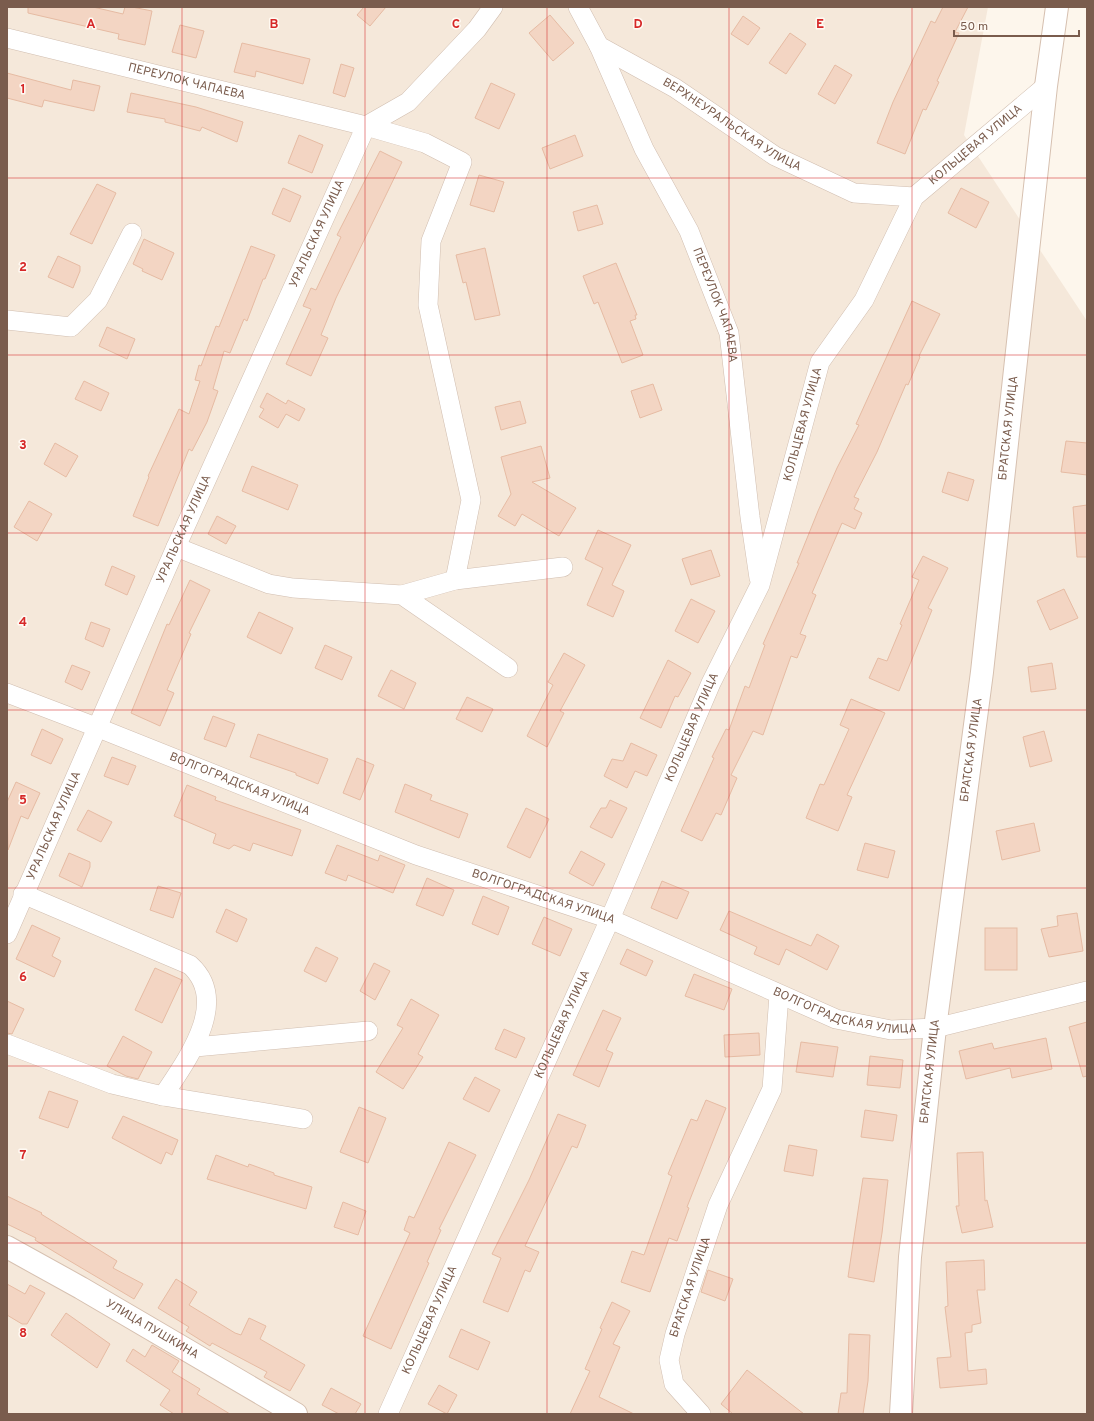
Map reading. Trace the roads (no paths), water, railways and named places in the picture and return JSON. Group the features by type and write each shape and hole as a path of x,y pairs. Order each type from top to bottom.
{"main road":[{"name":"БРАТСКАЯ УЛИЦА","path":"901,1414 910,1257 934,1028 982,672 1046,86 1057,7"},
{"name":"УЛИЦА ПУШКИНА","path":"7,1247 81,1288 296,1414"}],"street":[{"path":"366,126 408,102 477,28 493,7"},
{"path":"578,7 599,46"},
{"name":"ПЕРЕУЛОК ЧАПАЕВА","path":"7,38 366,126"},
{"name":"ПЕРЕУЛОК ЧАПАЕВА","path":"599,46 644,149 689,231 729,334 750,517 760,585"},
{"name":"ВЕРХНЕУРАЛЬСКАЯ УЛИЦА","path":"599,46 675,88 775,156 854,193 914,197"},
{"name":"КОЛЬЦЕВАЯ УЛИЦА","path":"388,1414 610,919 711,683 760,585 820,362 864,300 914,197 1046,86"},
{"path":"366,126 425,143 462,162 431,241 428,305 471,500 455,580"},
{"name":"УРАЛЬСКАЯ УЛИЦА","path":"7,934 96,727 366,126"},
{"path":"7,320 71,327 98,300 132,233"},
{"path":"176,547 269,584 293,588 402,595 455,580 563,567"},
{"path":"402,595 508,668"},
{"name":"ВОЛГОГРАДСКАЯ УЛИЦА","path":"7,693 416,855 610,919 836,1019 891,1030 934,1028 1087,991"},
{"path":"23,894 190,965 200,974 206,1008 202,1027 195,1047 163,1096"},
{"name":"БРАТСКАЯ УЛИЦА","path":"701,1414 674,1384 669,1360 675,1334 718,1205 772,1090 779,995"},
{"path":"195,1047 368,1030"},
{"path":"7,1044 112,1084 163,1096 303,1118"}]}
